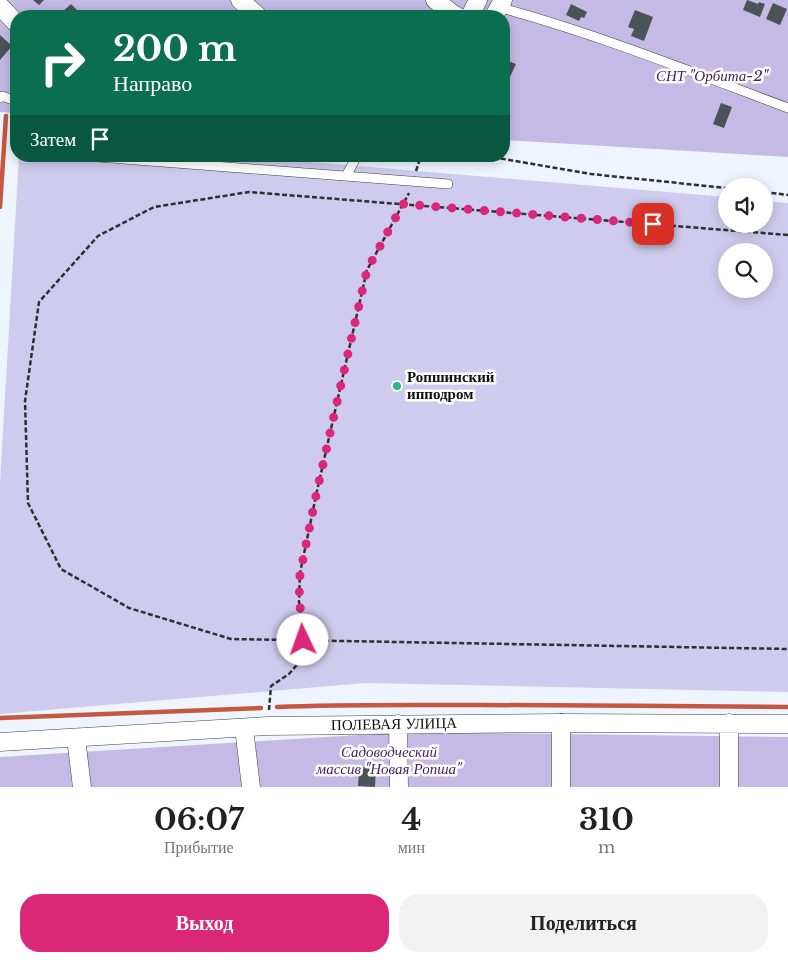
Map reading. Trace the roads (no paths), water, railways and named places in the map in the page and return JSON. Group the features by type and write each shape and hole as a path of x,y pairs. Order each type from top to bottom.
{"street":[{"path":"240,0 251,10"},
{"path":"436,0 448,10"},
{"path":"0,6 10,17"},
{"path":"561,723 561,787"},
{"name":"ПОЛЕВАЯ УЛИЦА","path":"0,742 268,726 561,723 788,724"},
{"path":"729,723 729,787"},
{"path":"398,724 398,787"},
{"path":"244,728 251,787"},
{"path":"76,738 82,787"}],"lane":[{"path":"510,11 542,19 636,50 788,108"},
{"path":"163,162 448,184"},
{"path":"346,176 354,162"}],"waterway":[{"path":"0,207 6,116"},
{"path":"277,707 327,705 788,707"},
{"path":"0,718 261,708"}],"place":[{"name":"Ропшинский ипподром","path":"397,386"}],"park label":[{"name":"СНТ \"Орбита-2\"","path":"712,76"},
{"name":"Садоводческий массив \"Новая Ропша\"","path":"389,760"}]}
